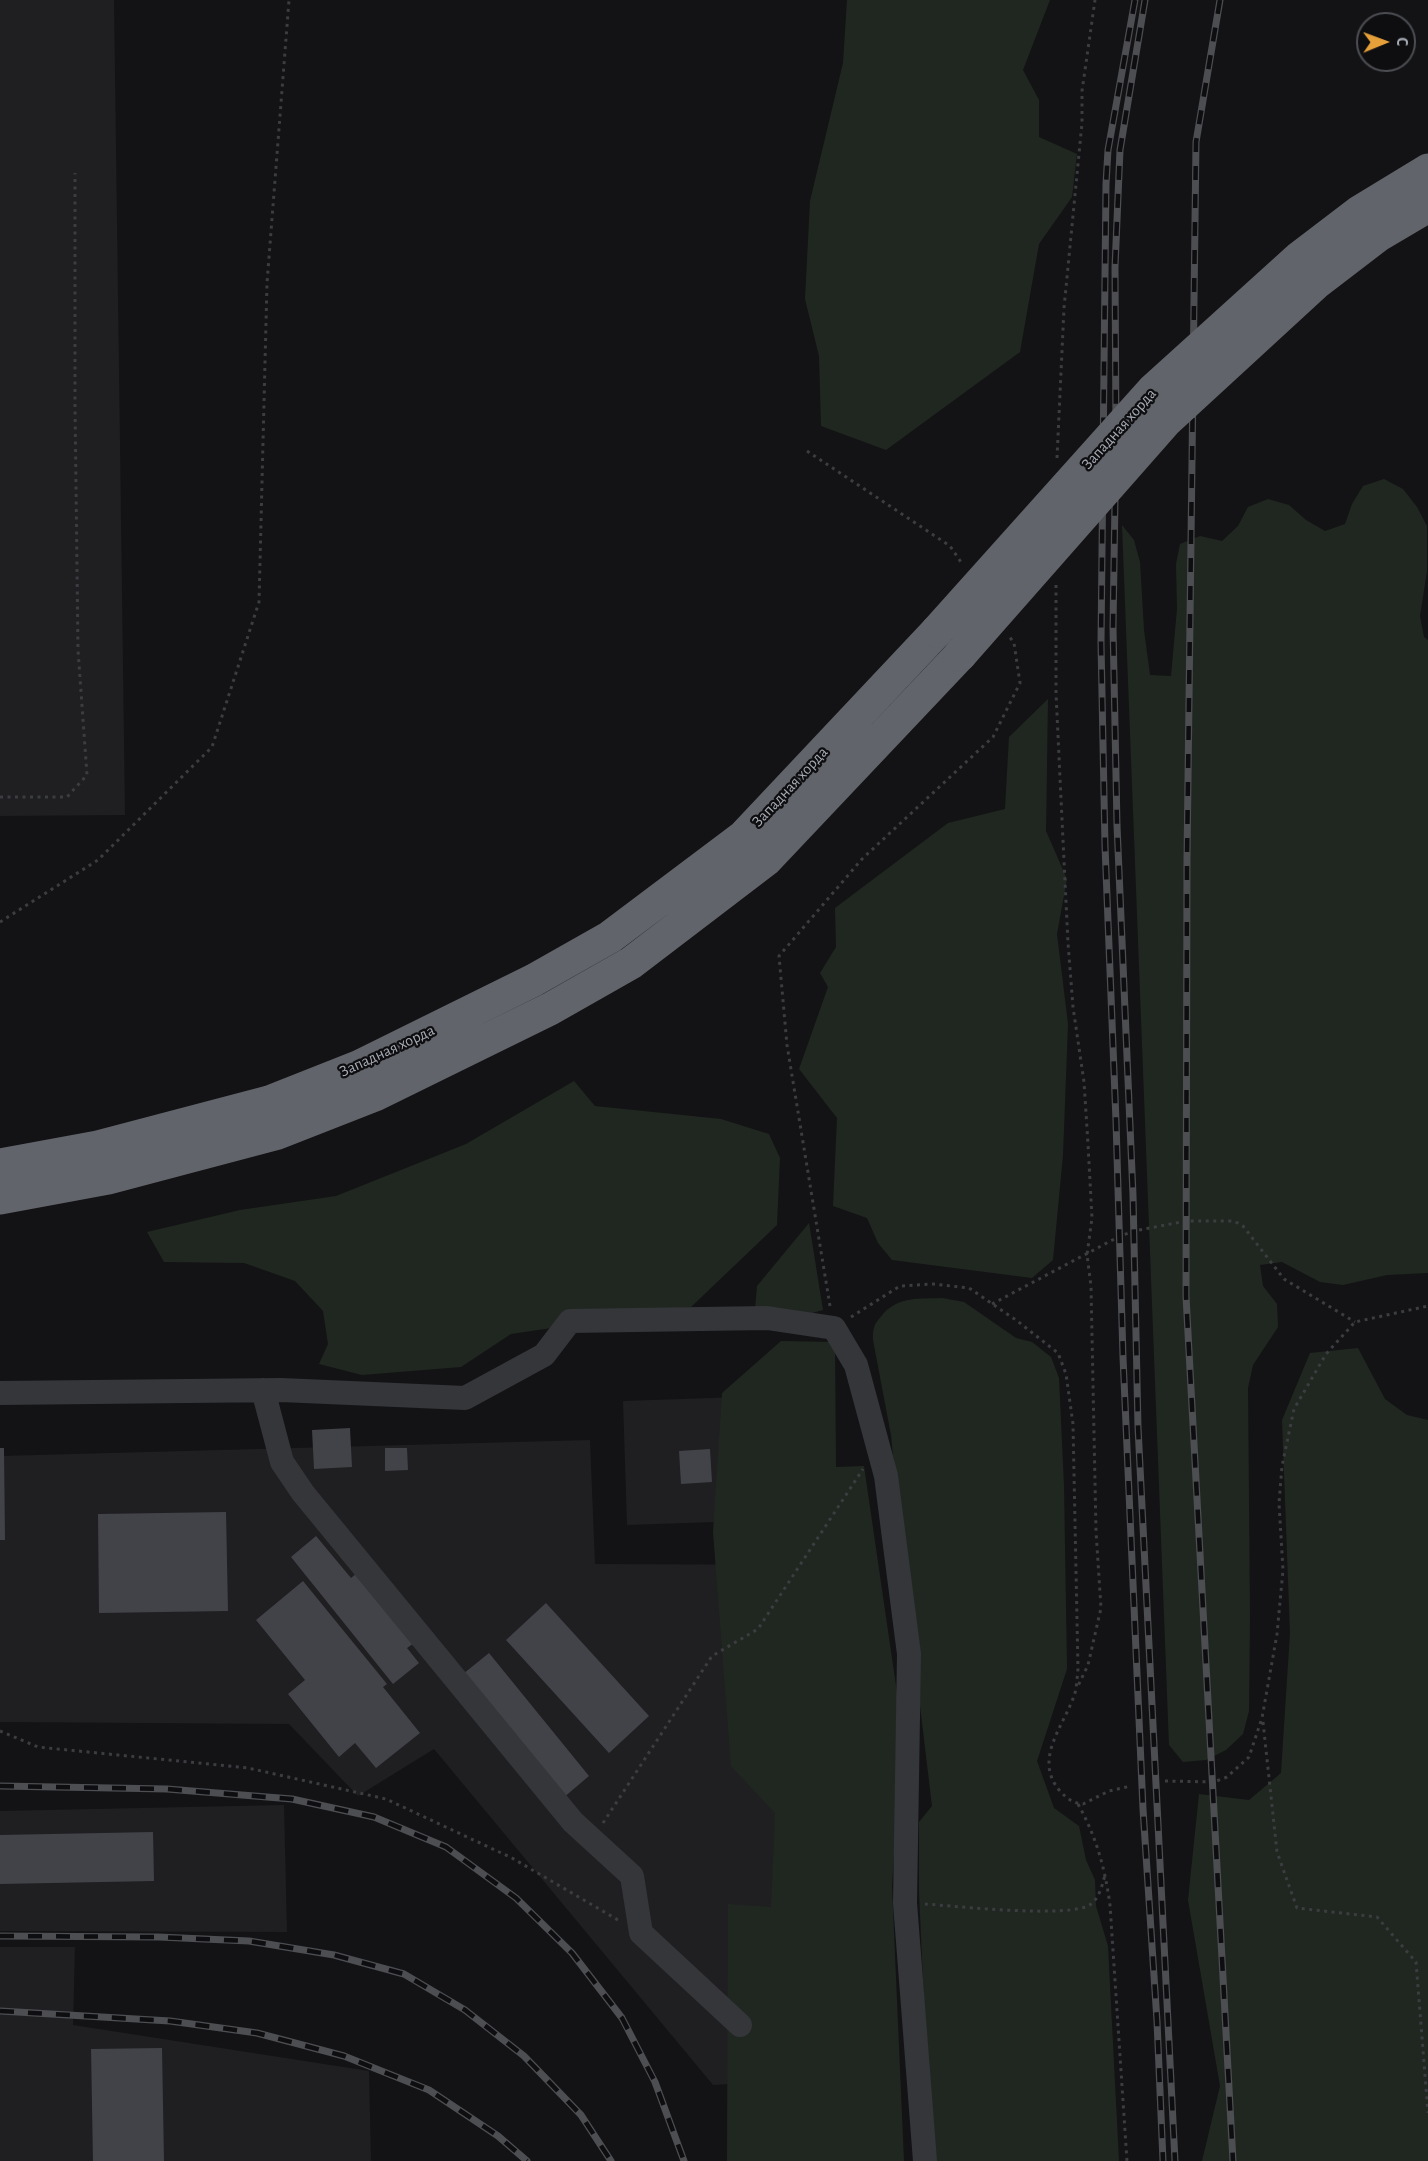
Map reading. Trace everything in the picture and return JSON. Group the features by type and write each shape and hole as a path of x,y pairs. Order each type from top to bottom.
{"highway":[{"name":"Западная хорда","path":"0,1166 98,1147 268,1102 360,1066 544,975 610,937 743,837 938,631 1152,390 1300,256 1359,212 1428,170"},
{"name":"Западная хорда","path":"0,1198 108,1178 279,1133 375,1095 550,1009 631,963 766,860 960,655 1166,421 1315,284 1379,235 1428,206"}],"street":[{"path":"0,1393 263,1390 465,1398 544,1355 570,1321 767,1318 834,1328 856,1365 886,1476 909,1654 905,1903 925,2161"},
{"path":"263,1390 282,1462 303,1493 573,1822 632,1876 641,1933 740,2025"}],"path":[{"path":"0,922 98,860 212,747 259,602 267,283 288,0"},
{"path":"1057,464 1064,308 1082,123 1082,91 1095,0"},
{"path":"0,797 67,797 87,775 78,650 75,173"},
{"path":"807,451 950,546 963,565"},
{"path":"1056,578 1056,693 1068,943 1073,1007 1084,1082 1091,1208 1087,1255 1091,1286 1096,1531 1101,1608 1088,1665 1060,1725 1047,1768 1057,1788 1068,1800 1078,1804 1083,1804 1117,1788 1131,1786"},
{"path":"1008,634 1014,643 1020,683 993,738 862,859 779,956 787,1045 834,1328 900,1286 933,1284 969,1288 1058,1353 1066,1374 1074,1435 1078,1670 1075,1693"},
{"path":"992,1304 1120,1236 1134,1231 1186,1221 1230,1221 1244,1226 1284,1279 1355,1322"},
{"path":"1165,1781 1214,1782 1227,1777 1250,1757 1262,1718 1277,1634 1283,1570 1279,1503 1282,1466 1294,1409 1326,1354 1355,1322 1428,1306"},
{"path":"591,1839 712,1656 758,1629 878,1446"},
{"path":"1262,1718 1277,1852 1297,1908 1377,1917 1416,1962 1428,2113"},
{"path":"0,1731 38,1747 248,1768 386,1799 512,1858 641,1933"},
{"path":"1078,1804 1089,1823 1106,1873 1113,1947 1126,2161"},
{"path":"905,1903 1047,1911 1081,1909 1091,1904 1101,1891 1106,1873"}],"shaded area":[{"path":"0,0 114,0 125,815 0,816"},
{"path":"847,0 1050,0 1023,70 1039,100 1039,137 1077,154 1072,197 1039,244 1020,352 886,450 821,426 819,356 805,299 810,201 843,63"},
{"path":"1384,479 1403,489 1417,507 1427,526 1427,571 1420,616 1424,637 1428,640 1428,1273 1387,1275 1343,1285 1320,1282 1282,1262 1260,1265 1263,1286 1277,1304 1278,1327 1253,1365 1248,1388 1249,1711 1243,1734 1226,1750 1206,1760 1183,1762 1169,1745 1122,525 1134,540 1140,562 1144,630 1150,675 1171,676 1177,609 1176,564 1180,544 1200,536 1222,541 1238,526 1248,507 1268,499 1289,505 1306,520 1325,531 1345,524 1352,504 1363,486"},
{"path":"1048,699 1046,831 1067,879 1057,934 1068,1024 1063,1155 1053,1260 1032,1278 892,1260 878,1243 867,1218 833,1206 837,1118 799,1069 828,987 820,973 836,947 835,908 948,823 1005,809 1009,737"},
{"path":"574,1081 595,1106 721,1119 769,1134 780,1158 777,1225 691,1307 597,1313 558,1327 511,1334 461,1367 362,1375 319,1364 328,1344 323,1311 295,1281 244,1263 164,1262 147,1232 240,1210 336,1196 466,1144"},
{"path":"809,1223 823,1310 794,1318 755,1309 757,1286"},
{"path":"942,1298 964,1302 1016,1338 1032,1342 1051,1357 1059,1378 1064,1486 1067,1669 1037,1761 1054,1808 1079,1826 1086,1860 1095,1880 1096,1906 1108,1946 1119,2161 931,2161 919,1892 919,1822 932,1806 905,1581 891,1435 873,1340 876,1323 889,1308 903,1301"},
{"path":"781,1341 835,1342 836,1467 864,1466 902,1727 892,1886 904,2161 727,2161 728,1904 771,1907 775,1813 731,1766 713,1532 722,1393"},
{"path":"1358,1348 1385,1399 1407,1415 1428,1420 1428,2161 1202,2161 1220,2086 1188,1900 1199,1794 1249,1800 1281,1773 1290,1633 1282,1420 1310,1353"},
{"path":"740,1397 745,1521 627,1525 623,1401"},
{"path":"590,1440 595,1564 814,1565 778,2081 713,2085 434,1749 358,1796 289,1724 0,1722 0,1456"},
{"path":"284,1805 287,1932 0,1931 0,1811"},
{"path":"0,1947 75,1947 73,2025 369,2071 371,2161 0,2161"}],"building":[{"path":"350,1428 352,1467 314,1469 312,1430"},
{"path":"0,1448 4,1448 5,1540 0,1540"},
{"path":"385,1448 407,1448 408,1470 385,1471"},
{"path":"710,1449 712,1482 681,1484 679,1451"},
{"path":"226,1512 228,1611 99,1613 98,1514"},
{"path":"316,1536 351,1578 357,1573 414,1643 407,1648 419,1663 393,1684 291,1557"},
{"path":"303,1581 387,1684 383,1687 420,1733 376,1768 355,1743 339,1757 288,1694 305,1680 256,1620"},
{"path":"546,1603 649,1716 609,1753 506,1640"},
{"path":"489,1653 589,1776 563,1798 463,1674"},
{"path":"153,1832 154,1881 0,1884 0,1835"},
{"path":"162,2048 164,2161 93,2161 91,2049"}],"railway":[{"path":"1135,0 1108,150 1106,184 1101,643 1105,846 1123,1357 1143,1809 1157,2021 1163,2161"},
{"path":"1145,0 1120,150 1115,267 1116,436 1113,627 1117,825 1133,1195 1138,1427 1175,2161"},
{"path":"1220,0 1196,142 1187,859 1186,1296 1233,2161"},
{"path":"0,1786 167,1789 292,1799 374,1817 446,1847 516,1898 572,1953 622,2018 655,2082 684,2161"},
{"path":"0,1936 159,1937 249,1941 334,1955 404,1974 465,2010 524,2056 581,2115 611,2161"},
{"path":"0,2011 170,2021 257,2033 344,2056 429,2090 498,2136 527,2161"}]}
